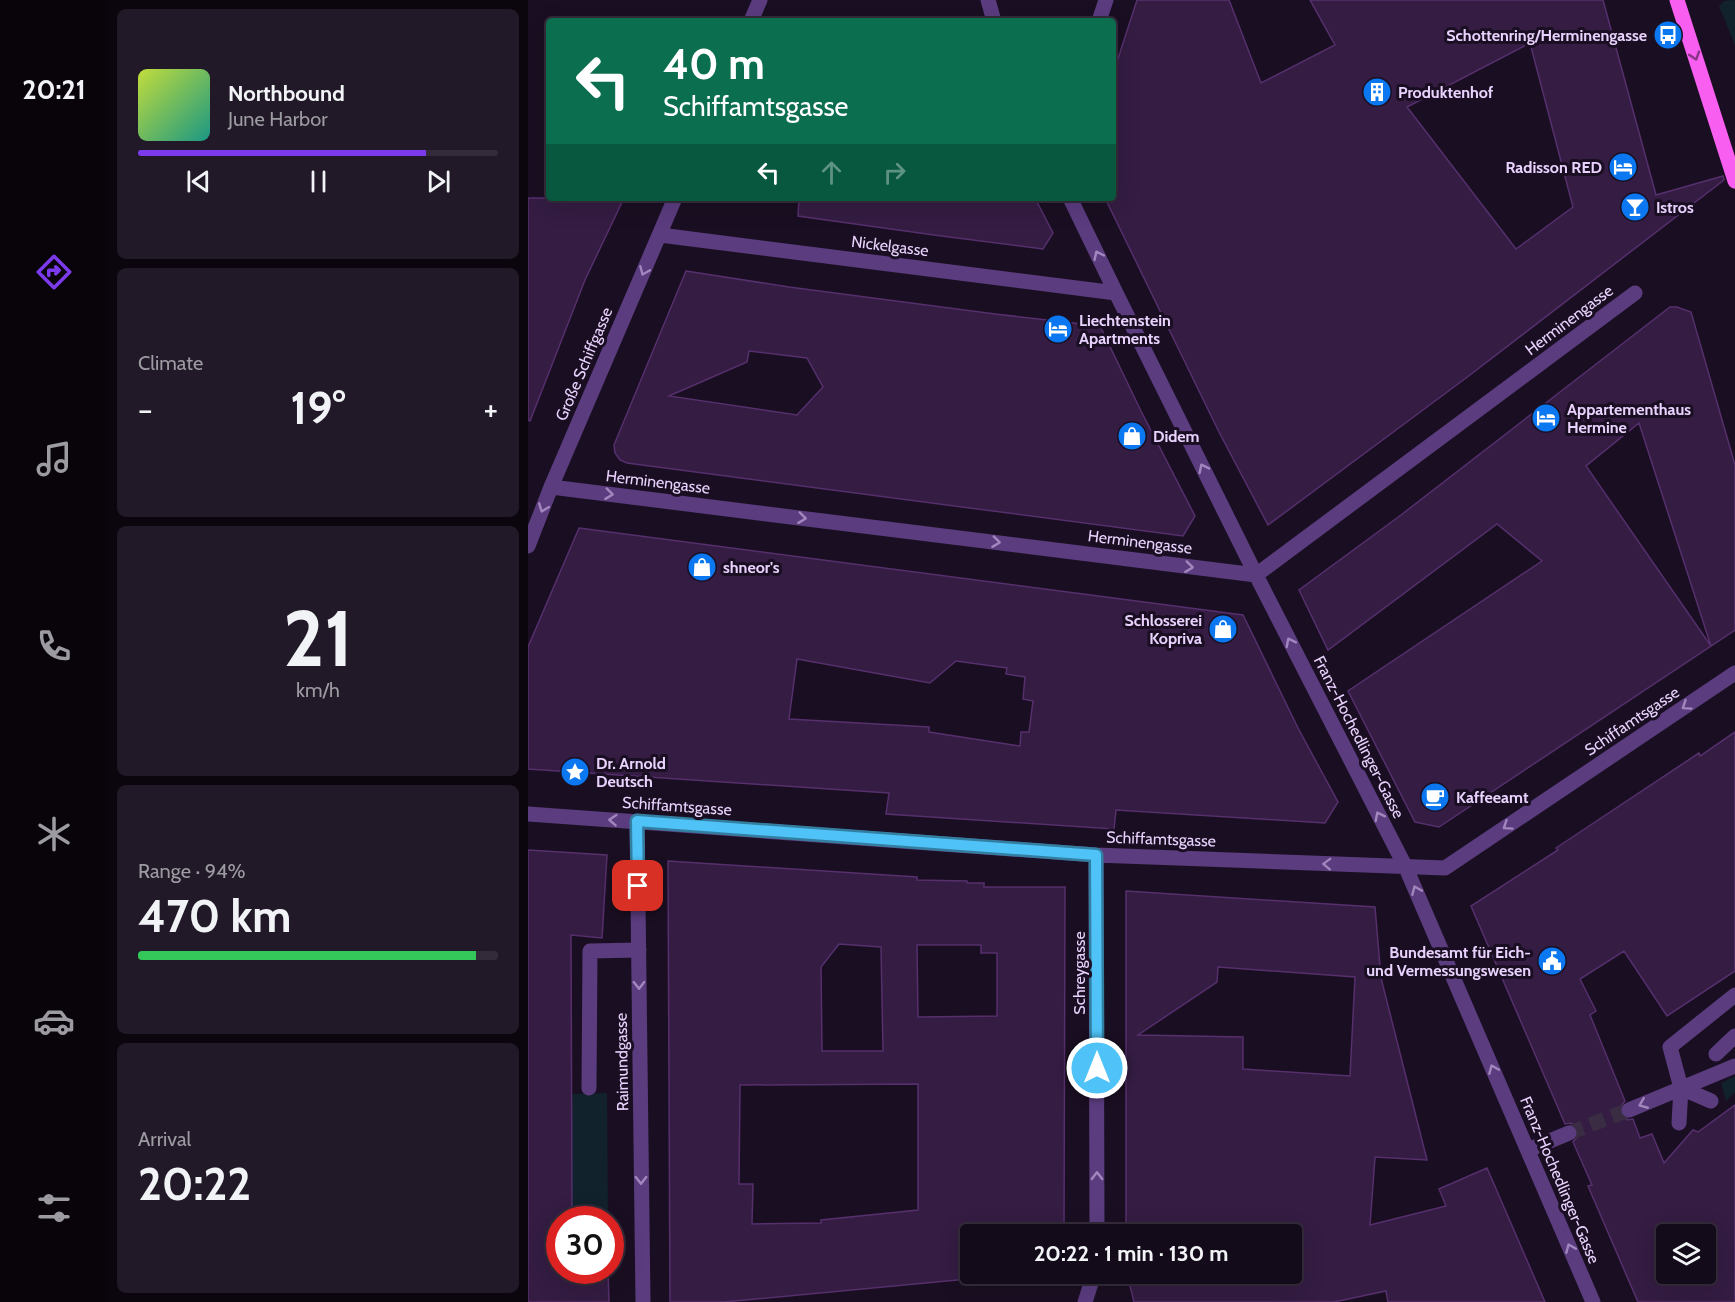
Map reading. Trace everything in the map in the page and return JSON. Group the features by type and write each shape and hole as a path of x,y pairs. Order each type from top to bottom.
{"main road":[{"path":"1677,0 1735,181"}],"street":[{"path":"752,18 760,0"},
{"path":"988,0 993,18"},
{"path":"1100,18 1106,0"},
{"name":"Große Schiffgasse","path":"528,546 551,486 674,201"},
{"name":"Franz-Hochedlinger-Gasse","path":"1071,201 1256,575 1406,868 1593,1302"},
{"name":"Nickelgasse","path":"660,235 1116,293"},
{"name":"Herminengasse","path":"551,486 1256,575 1635,293"},
{"name":"Schiffamtsgasse","path":"528,814 1096,855 1445,868 1735,673"},
{"name":"Raimundgasse","path":"637,821 643,1302"},
{"name":"Schreygasse","path":"1096,855 1097,1224"},
{"path":"589,1088 590,951 639,950"},
{"path":"1679,1123 1681,1088 1670,1047 1735,995"},
{"path":"1716,1054 1735,1036"},
{"path":"1629,1110 1735,1066"},
{"path":"1681,1088 1711,1101"},
{"path":"1528,1150 1569,1133"},
{"path":"1081,1302 1089,1284"}],"shaded area":[{"path":"1735,0 1735,45 1719,6 1724,1"},
{"path":"1735,1076 1735,1092 1726,1101 1721,1083"},
{"path":"607,1093 608,1206 572,1206 571,1094"}],"building":[{"path":"1137,0 1229,0 1261,83 1335,45 1310,0 1603,0 1656,195 1723,176 1724,180 1466,378 1268,525 1219,432 1106,201 1116,201 1116,65","holes":["1530,43 1573,207 1516,249 1407,107"]},
{"path":"528,198 546,198 546,201 623,201 585,280 530,421 528,420"},
{"path":"799,201 1037,201 1053,233 1043,249 798,216"},
{"path":"686,271 789,287 1100,326 1195,516 1183,536 627,463 620,460 615,453 614,445","holes":["749,351 807,358 823,387 797,415 669,396 747,362"]},
{"path":"1670,307 1691,312 1735,465 1735,630 1711,646 1439,827 1415,822 1348,691 1542,561 1497,524 1328,650 1299,590 1401,515","holes":["1639,423 1711,646 1586,466"]},
{"path":"579,528 1243,615 1298,728 1338,802 1325,823 1116,810 1114,829 886,814 889,793 528,769 528,647","holes":["797,659 930,683 956,661 1007,668 1006,674 1025,677 1023,699 1033,701 1029,732 1021,732 1020,746 929,732 929,727 789,719"]},
{"name":"Bundesamt für Eich- und Vermessungswesen","path":"1735,732 1735,971 1667,1016 1624,951 1580,979 1596,1011 1590,1015 1625,1101 1619,1108 1620,1114 1627,1120 1633,1119 1640,1138 1652,1134 1664,1163 1693,1130 1698,1132 1735,1105 1735,1302 1638,1302 1588,1186 1592,1185 1573,1142 1579,1135 1578,1129 1571,1123 1565,1124 1471,906 1558,850 1556,848 1699,753 1700,756"},
{"path":"528,850 607,855 602,938 571,935 572,1206 546,1206 546,1284 608,1284 609,1302 528,1302"},
{"path":"668,861 917,877 917,880 967,881 967,883 984,883 984,887 1065,887 1064,1224 960,1224 960,1280 724,1302 670,1302","holes":["839,944 881,947 883,1051 822,1051 821,967","917,945 981,945 981,953 997,953 997,1016 918,1017","918,1084 918,1210 821,1220 821,1223 752,1224 753,1184 739,1184 740,1085"]},
{"path":"1126,891 1375,907 1381,978 1427,1160 1375,1157 1370,1225 1446,1206 1439,1189 1487,1168 1545,1302 1388,1302 1386,1291 1334,1302 1134,1302 1130,1284 1302,1284 1302,1224 1126,1224","holes":["1218,967 1355,977 1350,1076 1243,1069 1243,1037 1138,1035 1217,982"]}],"tunnel":[{"path":"1569,1133 1629,1110"}],"place":[{"name":"Schottenring/Herminengasse","path":"1668,35"},
{"name":"Produktenhof","path":"1377,92"},
{"name":"Radisson RED","path":"1623,167"},
{"name":"Istros","path":"1635,207"},
{"name":"Liechtenstein Apartments","path":"1058,329"},
{"name":"Appartementhaus Hermine","path":"1546,418"},
{"name":"Didem","path":"1132,436"},
{"name":"shneor's","path":"702,567"},
{"name":"Schlosserei Kopriva","path":"1223,629"},
{"name":"Dr. Arnold Deutsch","path":"575,772"},
{"name":"Kaffeeamt","path":"1435,797"},
{"name":"Bundesamt für Eich- und Vermessungswesen","path":"1552,961"}],"route":[{"path":"638,886 637,821 1096,855 1097,1068"}]}
